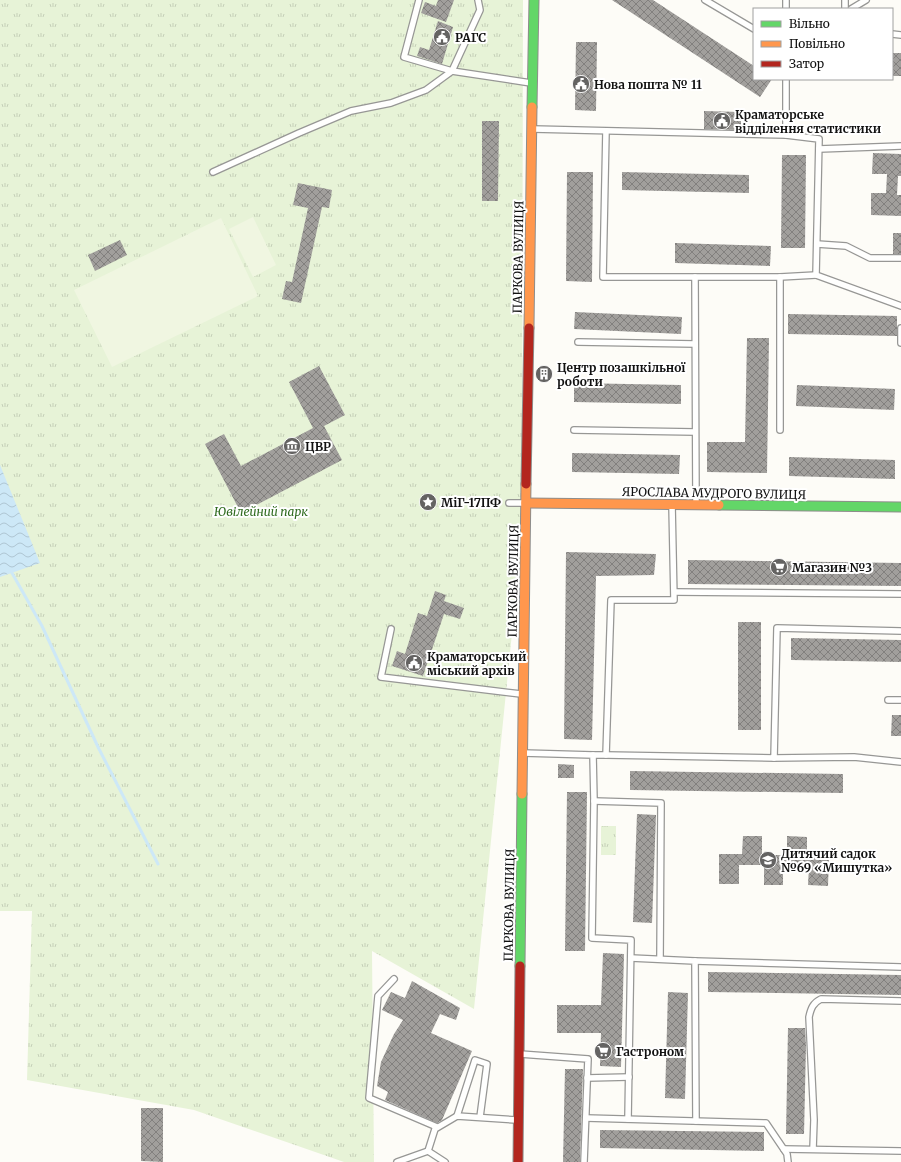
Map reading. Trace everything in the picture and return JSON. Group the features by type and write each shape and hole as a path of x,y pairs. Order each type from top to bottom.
{"street":[{"name":"ПАРКОВА ВУЛИЦЯ","path":"518,1162 534,0"},
{"name":"ЯРОСЛАВА МУДРОГО ВУЛИЦЯ","path":"526,503 901,507"}],"lane":[{"path":"419,0 404,57 452,71 533,83"},
{"path":"212,172 351,111 391,103 426,90 452,71 480,10 478,0"},
{"path":"705,0 753,28"},
{"path":"853,8 866,0"},
{"path":"786,80 786,135"},
{"path":"532,129 786,135 819,139 816,275"},
{"path":"606,131 603,277 780,277 816,275 901,306"},
{"path":"819,149 901,146"},
{"path":"817,244 846,246 870,258 901,258"},
{"path":"695,277 696,505"},
{"path":"780,277 780,430"},
{"path":"901,328 901,343"},
{"path":"578,342 695,344"},
{"path":"574,430 695,432"},
{"path":"509,502 526,503"},
{"path":"606,755 611,600 674,600 672,505"},
{"path":"675,592 901,594"},
{"path":"774,758 777,628 901,631"},
{"path":"392,630 381,677 524,694"},
{"path":"888,700 901,700"},
{"path":"523,753 774,758 854,757 901,762"},
{"path":"593,755 594,801 592,938 631,940 628,1119"},
{"path":"594,801 661,803 660,959"},
{"path":"631,958 901,967"},
{"path":"695,961 696,1121"},
{"path":"394,979 378,996 369,1098 437,1127"},
{"path":"813,1149 814,1120 810,1017 811,1008 815,1002 821,999 901,1001"},
{"path":"519,1054 588,1059 584,1162"},
{"path":"456,1116 475,1060 487,1064 480,1117"},
{"path":"587,1078 629,1077"},
{"path":"428,1151 435,1128 456,1116 518,1120"},
{"path":"586,1118 766,1123 788,1154 788,1162"},
{"path":"784,1148 901,1150"},
{"path":"397,1162 428,1151"},
{"path":"428,1151 445,1162"}],"green space":[{"name":"Ювілейний парк","path":"0,0 523,0 522,534 474,1009 372,951 374,1162 344,1162 194,1110 27,1080 32,911 0,911"},
{"path":"253,217 276,265 253,277 229,229"},
{"path":"221,218 258,296 112,367 74,290"},
{"path":"601,826 616,826 616,855 601,855"}],"water":[{"path":"0,465 40,563 0,577"}],"building":[{"path":"438,0 454,0 446,22 421,13 425,2 436,6"},
{"path":"612,0 653,0 753,65 753,80 771,80 760,97"},
{"name":"РАГС","path":"438,21 453,27 442,64 417,56 420,47 429,50"},
{"path":"576,42 597,42 596,111 575,110"},
{"path":"893,53 901,53 901,76 893,76"},
{"name":"Краматорське відділення статистики","path":"704,111 741,112 741,130 704,129"},
{"path":"482,121 499,121 498,201 482,201"},
{"path":"873,153 901,154 901,176 898,176 897,195 901,195 901,216 871,215 871,193 886,193 887,174 872,174"},
{"path":"782,155 806,155 805,248 781,248"},
{"path":"567,172 593,172 592,282 566,281"},
{"path":"622,172 749,175 749,193 622,190"},
{"path":"298,183 332,190 329,208 322,207 301,303 282,299 286,281 292,282 308,208 293,205"},
{"path":"893,233 901,233 901,254 893,254"},
{"path":"120,240 127,255 95,271 88,255"},
{"path":"675,243 771,246 770,266 675,263"},
{"path":"575,312 682,317 681,334 574,329"},
{"path":"788,314 897,316 897,336 788,334"},
{"path":"747,338 769,338 767,473 707,472 707,442 745,442"},
{"path":"319,366 345,415 324,426 342,460 241,513 205,444 224,434 241,466 313,428 289,382"},
{"path":"574,383 681,385 681,404 574,402"},
{"path":"797,385 895,389 894,410 796,406"},
{"path":"572,453 680,455 679,474 572,472"},
{"path":"789,457 895,460 895,479 789,476"},
{"path":"566,552 656,554 654,575 596,576 592,740 564,739"},
{"path":"688,560 901,563 901,586 688,584"},
{"path":"435,591 446,595 444,601 464,608 460,619 444,614 423,676 392,666 397,651 405,654 418,613 427,616"},
{"path":"738,622 761,622 761,730 738,730"},
{"path":"791,638 901,640 901,662 791,660"},
{"path":"892,715 901,715 901,736 891,736"},
{"path":"558,764 574,765 574,778 558,778"},
{"path":"630,771 843,774 843,793 630,790"},
{"path":"567,792 587,792 585,951 565,951"},
{"path":"637,814 656,815 652,923 633,922"},
{"path":"743,836 762,836 762,855 787,855 787,836 807,837 807,856 829,856 828,886 808,885 809,866 783,866 783,885 764,885 764,865 739,865 739,884 719,884 719,854 742,854"},
{"path":"603,953 624,954 621,1067 600,1066 601,1033 557,1033 557,1005 601,1005"},
{"path":"708,972 901,975 901,995 708,992"},
{"path":"412,981 460,1008 456,1020 440,1014 431,1033 472,1051 442,1120 437,1123 385,1100 388,1092 377,1086 381,1062 394,1034 403,1020 382,1010 391,992 405,998"},
{"path":"668,992 688,993 685,1099 665,1098"},
{"path":"788,1028 805,1028 804,1134 786,1134"},
{"path":"565,1069 583,1069 580,1162 563,1162"},
{"path":"141,1108 163,1108 163,1162 141,1161"},
{"path":"600,1130 764,1132 764,1151 600,1148"}],"waterway":[{"path":"12,573 42,626 98,747 158,864"}],"traffic: fast":[{"path":"532,107 534,0"},
{"path":"719,505 901,507"},
{"path":"520,966 522,794"}],"traffic: slow":[{"path":"529,328 532,107"},
{"path":"522,794 526,484"},
{"path":"526,503 719,505"}],"traffic: jam":[{"path":"526,484 529,328"},
{"path":"518,1162 520,966"}],"place":[{"name":"РАГС","path":"442,37"},
{"name":"Нова пошта № 11","path":"581,84"},
{"name":"Краматорське відділення статистики","path":"722,121"},
{"name":"Центр позашкільної роботи","path":"544,374"},
{"name":"ЦВР","path":"292,446"},
{"name":"МіГ-17ПФ","path":"428,502"},
{"name":"Магазин №3","path":"779,567"},
{"name":"Краматорський міський архів","path":"414,663"},
{"name":"Дитячий садок №69 «Мишутка»","path":"768,860"},
{"name":"Гастроном","path":"603,1051"}]}
